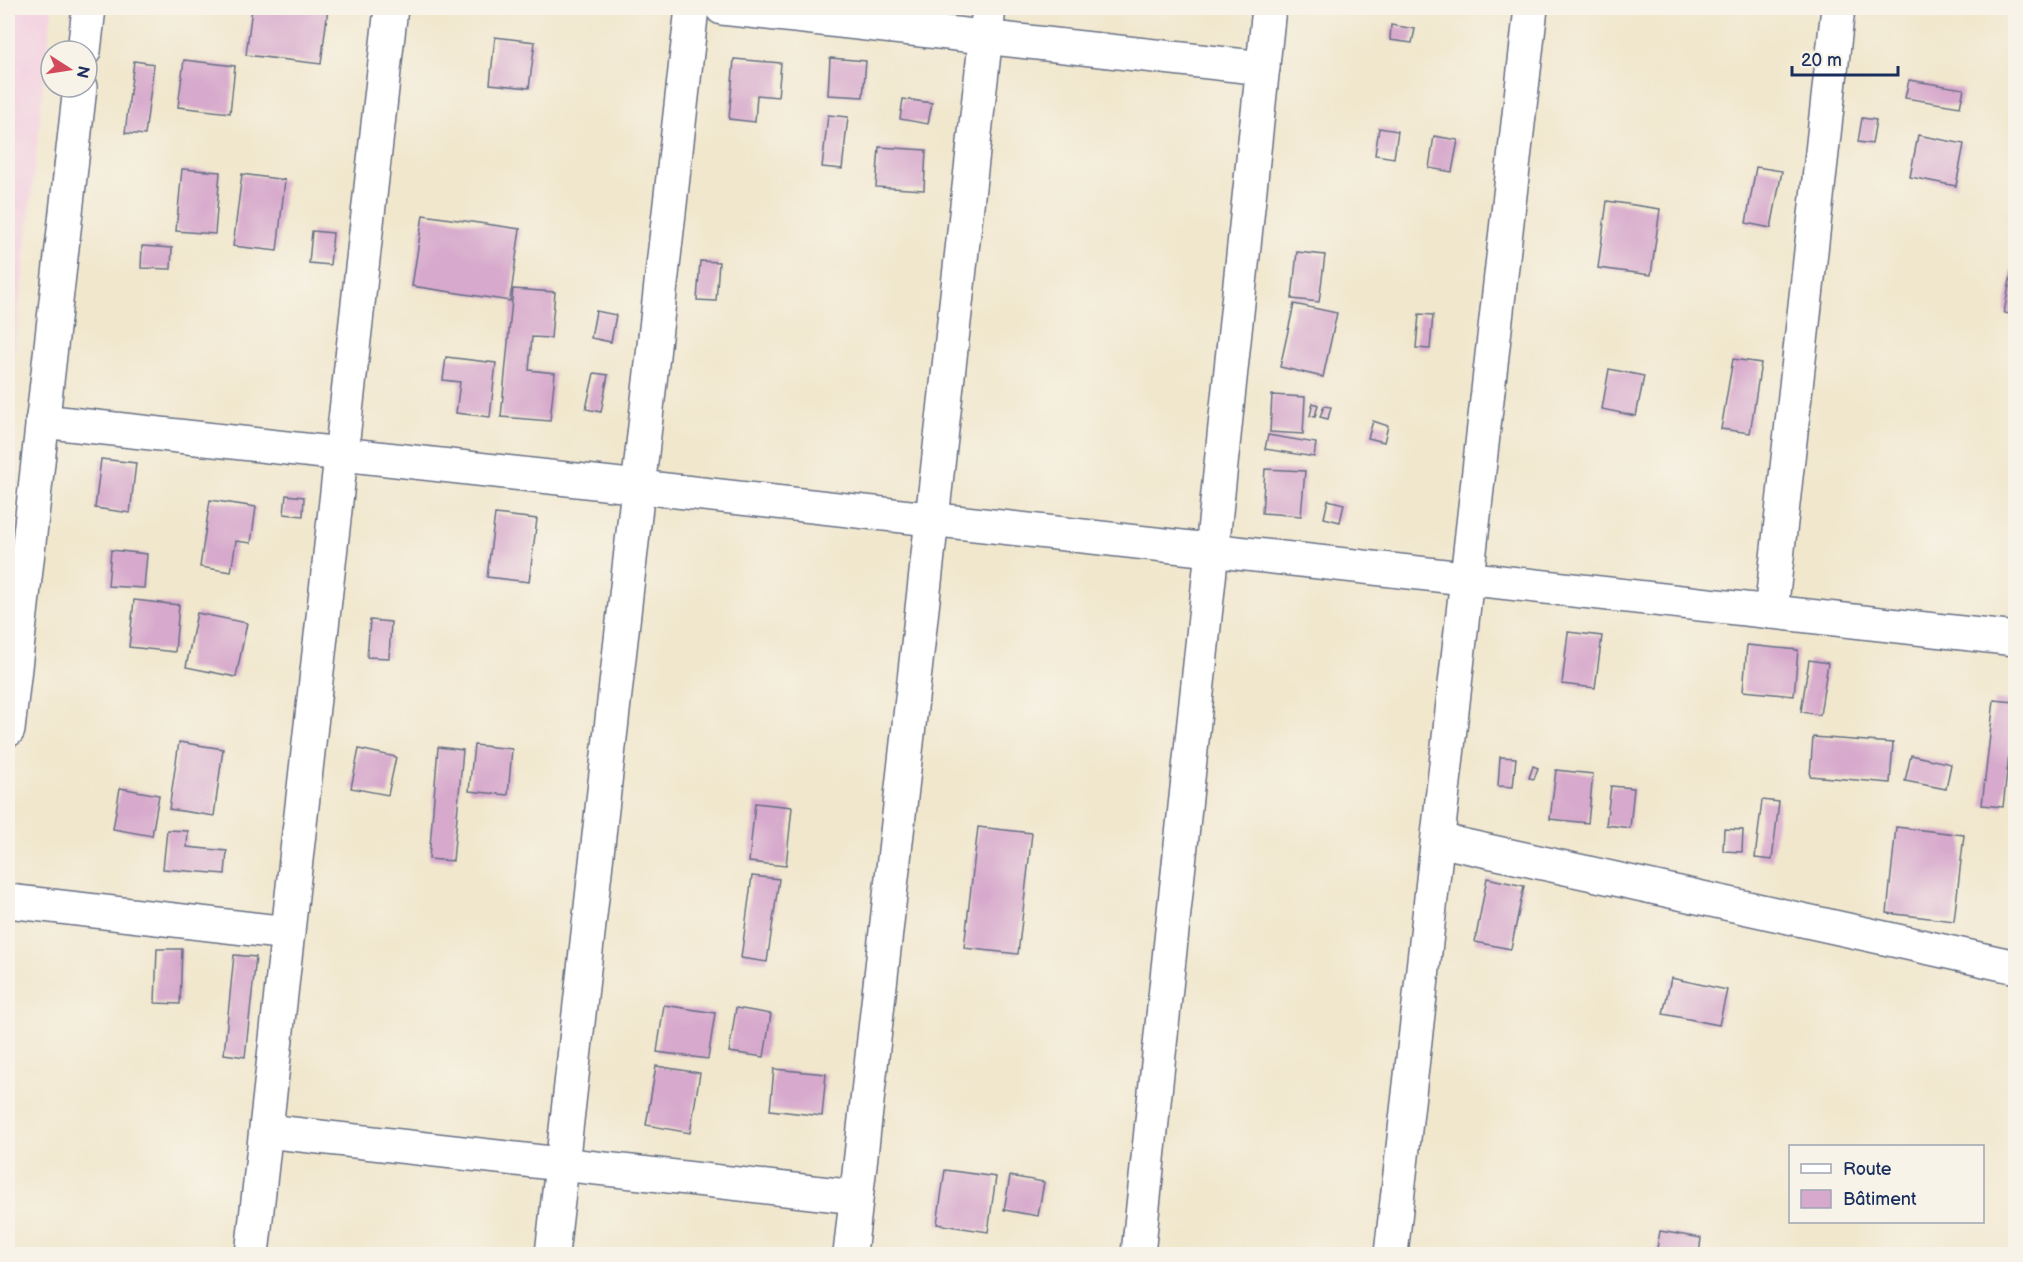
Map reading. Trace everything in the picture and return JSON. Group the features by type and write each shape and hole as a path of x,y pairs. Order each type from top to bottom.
{"street":[{"path":"85,39 88,8"},
{"path":"252,1254 392,8"},
{"path":"552,1254 692,8"},
{"path":"722,8 988,22 1263,68"},
{"path":"1138,1254 1269,8"},
{"path":"1391,1254 1531,8"},
{"path":"1771,612 1838,8"},
{"path":"850,1254 988,22"},
{"path":"8,730 11,669 79,99"},
{"path":"42,421 2016,639"},
{"path":"1438,840 2016,967"},
{"path":"8,901 288,933"},
{"path":"266,1131 856,1197"}],"shaded area":[{"path":"8,8 52,8 49,39 39,39 39,99 42,99 8,410"}],"building":[{"path":"252,8 328,8 321,64 246,55"},
{"path":"1391,25 1415,29 1412,43 1390,40"},
{"path":"495,37 535,42 529,88 490,84"},
{"path":"830,58 866,61 863,97 828,95"},
{"path":"734,59 781,63 778,97 757,95 755,122 729,119"},
{"path":"184,60 235,66 230,113 178,107"},
{"path":"134,61 154,64 145,135 125,133"},
{"path":"1909,80 1964,89 1960,107 1905,98"},
{"path":"903,99 932,103 928,124 900,119"},
{"path":"828,115 848,117 842,169 822,167"},
{"path":"1862,118 1876,120 1872,144 1858,142"},
{"path":"1379,128 1398,131 1394,158 1375,155"},
{"path":"1918,135 1964,144 1956,186 1910,177"},
{"path":"1434,136 1458,140 1452,172 1429,168"},
{"path":"879,147 926,150 924,190 876,187"},
{"path":"1756,167 1782,171 1771,228 1746,223"},
{"path":"182,169 220,172 215,234 176,231"},
{"path":"242,174 285,180 277,251 233,246"},
{"path":"1607,201 1660,209 1651,275 1598,268"},
{"path":"423,215 520,229 510,301 412,286"},
{"path":"312,231 333,233 330,265 309,263"},
{"path":"142,246 172,248 171,269 141,268"},
{"path":"1297,252 1325,255 1319,302 1292,299"},
{"path":"700,261 719,262 716,301 697,300"},
{"path":"2012,269 2016,269 2016,315 2004,313"},
{"path":"513,289 555,292 551,338 532,337 529,370 555,373 550,421 501,417"},
{"path":"1294,304 1337,313 1323,377 1280,367"},
{"path":"596,311 616,315 611,342 591,338"},
{"path":"1419,314 1433,315 1430,349 1416,348"},
{"path":"446,357 496,363 490,417 456,413 460,382 443,380"},
{"path":"1733,359 1761,363 1750,433 1721,429"},
{"path":"1609,369 1644,376 1636,416 1602,409"},
{"path":"594,373 608,375 601,412 586,409"},
{"path":"1272,395 1305,397 1303,434 1270,432"},
{"path":"1313,403 1318,405 1315,417 1310,416"},
{"path":"1324,406 1331,407 1328,419 1320,417"},
{"path":"1373,421 1388,426 1384,442 1368,438"},
{"path":"1268,435 1316,443 1314,457 1265,449"},
{"path":"101,459 136,463 130,513 95,508"},
{"path":"1265,469 1305,471 1301,516 1262,513"},
{"path":"286,495 304,497 303,516 284,514"},
{"path":"210,500 256,507 251,543 236,541 231,572 200,567"},
{"path":"1328,500 1344,504 1340,522 1324,518"},
{"path":"495,514 537,519 529,582 487,577"},
{"path":"111,550 147,554 144,588 108,586"},
{"path":"134,600 179,605 175,652 129,647"},
{"path":"197,613 247,623 236,677 186,667"},
{"path":"370,620 391,622 389,658 367,657"},
{"path":"1568,632 1602,636 1595,688 1562,684"},
{"path":"1747,645 1798,650 1794,696 1743,691"},
{"path":"1809,660 1828,663 1820,715 1801,712"},
{"path":"1994,700 2015,702 2003,807 1982,805"},
{"path":"1813,737 1893,743 1890,783 1810,776"},
{"path":"179,742 223,749 214,816 169,809"},
{"path":"474,745 512,749 508,795 469,791"},
{"path":"438,747 463,750 453,861 429,859"},
{"path":"359,749 396,757 388,795 351,788"},
{"path":"1911,755 1951,764 1946,789 1905,781"},
{"path":"1500,757 1516,758 1513,787 1498,786"},
{"path":"1533,766 1538,768 1534,779 1529,778"},
{"path":"1556,770 1593,774 1588,823 1550,819"},
{"path":"1611,786 1634,788 1630,828 1606,825"},
{"path":"120,788 159,795 152,836 113,829"},
{"path":"1762,800 1779,802 1772,860 1755,858"},
{"path":"755,803 792,807 786,866 749,862"},
{"path":"978,827 1032,833 1018,954 964,948"},
{"path":"1896,827 1964,835 1954,921 1887,913"},
{"path":"1724,829 1743,830 1742,852 1723,851"},
{"path":"167,830 188,831 187,847 227,851 225,874 163,869"},
{"path":"752,876 779,879 767,962 741,958"},
{"path":"1487,878 1524,886 1511,949 1475,942"},
{"path":"157,949 182,949 180,1004 155,1003"},
{"path":"234,955 256,957 245,1057 224,1054"},
{"path":"1671,978 1727,990 1719,1025 1663,1014"},
{"path":"664,1005 715,1013 708,1059 657,1052"},
{"path":"736,1008 771,1014 764,1057 729,1052"},
{"path":"656,1066 700,1073 690,1133 646,1125"},
{"path":"774,1069 826,1074 822,1116 770,1110"},
{"path":"945,1170 996,1177 988,1232 937,1224"},
{"path":"1010,1176 1044,1182 1038,1216 1004,1210"},
{"path":"1660,1231 1701,1238 1699,1254 1656,1254"}]}
